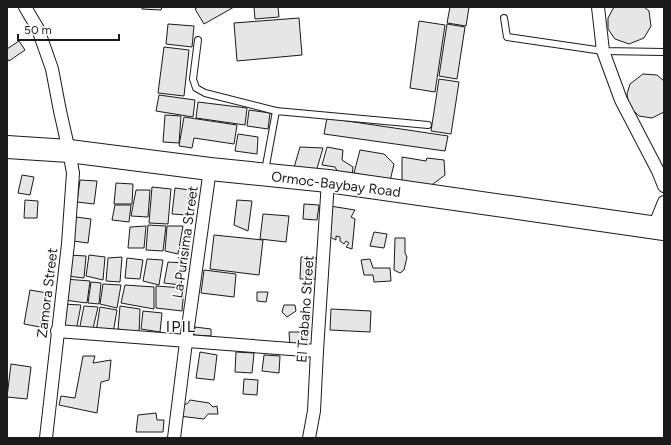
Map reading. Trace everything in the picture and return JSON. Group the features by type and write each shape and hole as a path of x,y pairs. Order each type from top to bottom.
{"highway":[{"name":"Ormoc-Baybay Road","path":"13,147 69,151 210,169 328,181 659,228"}],"street":[{"name":"Zamora Street","path":"25,7 38,29 52,69 73,173 68,244 46,438"},
{"path":"598,7 604,51 621,100 658,171 664,186"},
{"name":"La Purisima Street","path":"174,438 210,169"},
{"name":"El Trabaho Street","path":"309,438 314,411 328,181"},
{"path":"659,228 664,202"},
{"path":"58,331 317,351"}],"lane":[{"path":"504,18 508,37 604,51 664,52"},
{"path":"198,40 193,79 196,88 205,93 276,111 428,125"},
{"path":"264,175 276,111"}],"building":[{"path":"142,7 162,7 161,10 142,9"},
{"path":"198,7 234,7 204,24 195,9"},
{"path":"254,7 278,7 279,17 255,19"},
{"path":"450,7 469,7 466,26 447,23"},
{"path":"614,7 644,7 649,11 651,26 644,38 629,44 615,39 608,29 608,18"},
{"path":"299,18 302,55 237,61 234,23"},
{"path":"419,21 445,25 435,92 410,88"},
{"path":"168,24 194,26 192,47 166,44"},
{"path":"447,24 465,27 457,79 439,76"},
{"path":"19,41 25,50 9,61 7,58 7,49"},
{"path":"164,47 189,50 184,96 158,93"},
{"path":"643,74 657,75 664,81 664,112 652,118 639,116 629,106 627,94 630,84"},
{"path":"439,79 459,82 451,134 431,131"},
{"path":"159,95 195,100 193,117 156,111"},
{"path":"198,102 247,108 245,125 196,118"},
{"path":"249,110 270,113 268,129 247,126"},
{"path":"165,115 181,116 179,143 163,142"},
{"path":"184,117 237,125 234,144 194,138 192,148 179,146"},
{"path":"327,118 448,136 445,151 324,134"},
{"path":"238,134 258,137 257,154 235,151"},
{"path":"300,147 323,148 316,172 293,171"},
{"path":"327,147 343,150 342,160 353,167 352,176 340,176 335,167 322,165"},
{"path":"360,150 384,154 394,164 390,181 354,173"},
{"path":"402,157 426,161 427,158 444,160 445,175 429,187 402,181"},
{"path":"22,175 34,177 30,195 18,193"},
{"path":"80,180 97,181 94,204 77,202"},
{"path":"116,183 133,184 132,204 114,204"},
{"path":"152,187 171,189 168,224 149,223"},
{"path":"175,188 190,190 187,215 172,214"},
{"path":"136,190 150,190 148,217 131,216"},
{"path":"25,200 38,201 37,218 24,218"},
{"path":"237,200 252,201 248,231 234,225"},
{"path":"304,204 319,205 317,220 303,219"},
{"path":"115,205 131,205 129,222 112,220"},
{"path":"330,206 355,210 351,217 355,219 352,249 346,247 349,243 346,241 344,244 340,241 340,237 336,236 336,240 330,237"},
{"path":"263,214 289,216 286,242 260,239"},
{"path":"76,217 91,219 88,243 73,241"},
{"path":"148,225 166,226 163,251 146,250"},
{"path":"146,226 144,248 128,248 130,227"},
{"path":"167,226 183,226 178,254 165,251"},
{"path":"374,232 387,234 384,248 370,246"},
{"path":"214,235 263,240 259,275 210,269"},
{"path":"395,238 405,238 405,253 407,257 404,270 400,273 394,270"},
{"path":"69,255 86,256 84,278 67,276"},
{"path":"89,255 105,257 103,280 86,276"},
{"path":"122,257 120,282 106,281 108,258"},
{"path":"301,257 318,258 317,279 300,279"},
{"path":"127,258 143,260 140,279 125,278"},
{"path":"147,259 163,260 159,285 143,281"},
{"path":"370,259 373,268 390,268 391,281 374,282 373,275 364,275 361,260"},
{"path":"168,262 184,263 181,285 164,283"},
{"path":"204,270 236,274 234,297 201,293"},
{"path":"65,279 90,281 87,303 64,300"},
{"path":"91,282 101,283 99,304 88,303"},
{"path":"103,284 121,285 117,308 100,304"},
{"path":"125,285 154,287 154,309 121,303"},
{"path":"156,286 184,288 182,311 156,308"},
{"path":"30,290 47,293 40,327 24,324"},
{"path":"257,292 268,292 266,302 257,301"},
{"path":"63,304 81,305 76,331 59,329"},
{"path":"284,305 295,305 296,311 287,317 282,312"},
{"path":"84,306 98,307 92,333 79,331"},
{"path":"120,306 140,309 139,333 118,329"},
{"path":"100,307 117,310 113,333 96,332"},
{"path":"331,309 371,311 370,332 330,330"},
{"path":"143,311 162,313 160,332 141,329"},
{"path":"195,327 211,329 211,336 194,335"},
{"path":"289,332 307,332 306,349 290,347"},
{"path":"200,352 217,355 214,380 196,378"},
{"path":"236,352 254,353 252,373 235,372"},
{"path":"264,355 280,356 279,373 262,371"},
{"path":"83,356 95,356 93,363 111,360 109,380 101,382 97,413 59,405 61,396 75,398"},
{"path":"11,364 31,367 27,399 7,397"},
{"path":"244,379 258,380 257,395 243,394"},
{"path":"190,400 209,403 213,407 217,406 218,414 208,414 204,419 179,416 181,404 187,404"},
{"path":"156,413 157,420 164,420 163,432 136,432 138,415"}],"district":[{"name":"IPIL","path":"181,326"}]}
